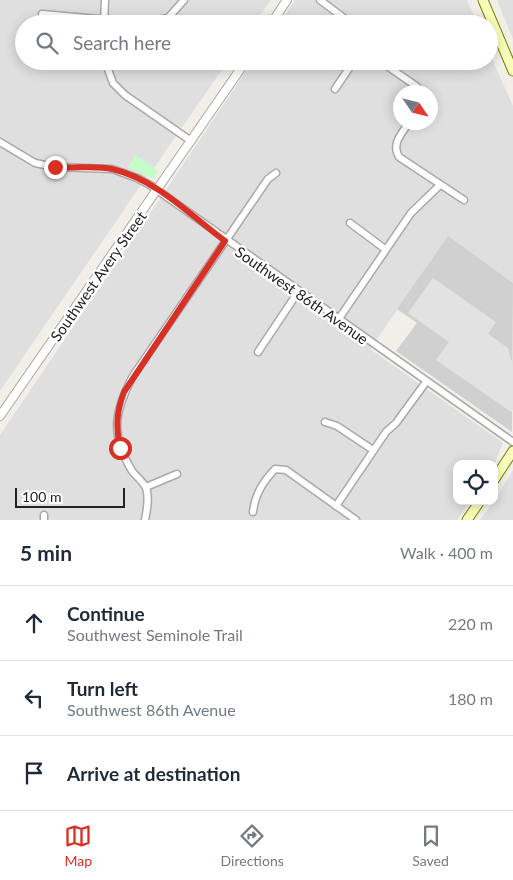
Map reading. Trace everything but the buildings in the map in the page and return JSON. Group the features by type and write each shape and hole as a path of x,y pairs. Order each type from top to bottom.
{"main road":[{"path":"483,0 489,15"},
{"path":"498,36 513,71"},
{"path":"498,474 513,452"},
{"path":"467,520 477,505"}],"street":[{"path":"104,15 105,0"},
{"path":"171,15 184,0"},
{"path":"277,15 287,0"},
{"path":"320,0 340,15"},
{"path":"42,14 50,15"},
{"path":"108,70 113,84 125,95 191,141"},
{"name":"Southwest Avery Street","path":"0,416 240,70"},
{"path":"335,89 348,70"},
{"path":"393,70 415,85"},
{"path":"404,130 396,142 395,151 399,157 464,200"},
{"name":"Southwest 86th Avenue","path":"0,142 35,163 71,169 112,169 137,178 158,190 225,241 513,442"},
{"path":"145,520 148,505 146,487 133,472 120,448 116,427 118,409 133,376 268,179 276,173"},
{"path":"338,320 385,249 412,213 440,185"},
{"path":"350,223 385,249"},
{"path":"258,352 298,292"},
{"path":"336,506 386,432 406,411 426,382"},
{"path":"325,422 337,426 373,450"},
{"path":"253,512 255,498 264,480 275,469 286,470 356,520"},
{"path":"146,487 177,474"}],"shaded area":[{"path":"0,0 271,0 260,15 15,15 15,70 222,70 154,168 136,156 128,167 147,176 0,391"},
{"path":"295,0 467,0 473,15 285,15"},
{"path":"497,0 513,0 513,39"},
{"path":"247,70 497,70 513,106 513,283 448,237 370,349 503,443 496,460 453,460 453,505 467,505 457,520 0,520 0,435"},
{"path":"448,236 513,283 512,432 396,351 417,323 397,309"},
{"path":"433,278 496,322 488,334 508,348 513,366 513,409 511,412 436,360 449,342 408,313"},
{"path":"513,470 513,520 480,520 491,505 498,505 498,494"}],"green space":[{"path":"136,155 158,171 153,179 128,167"}],"route":[{"path":"55,167 112,169 137,178 186,209 225,241 124,392 118,409 116,427 120,448"}]}
